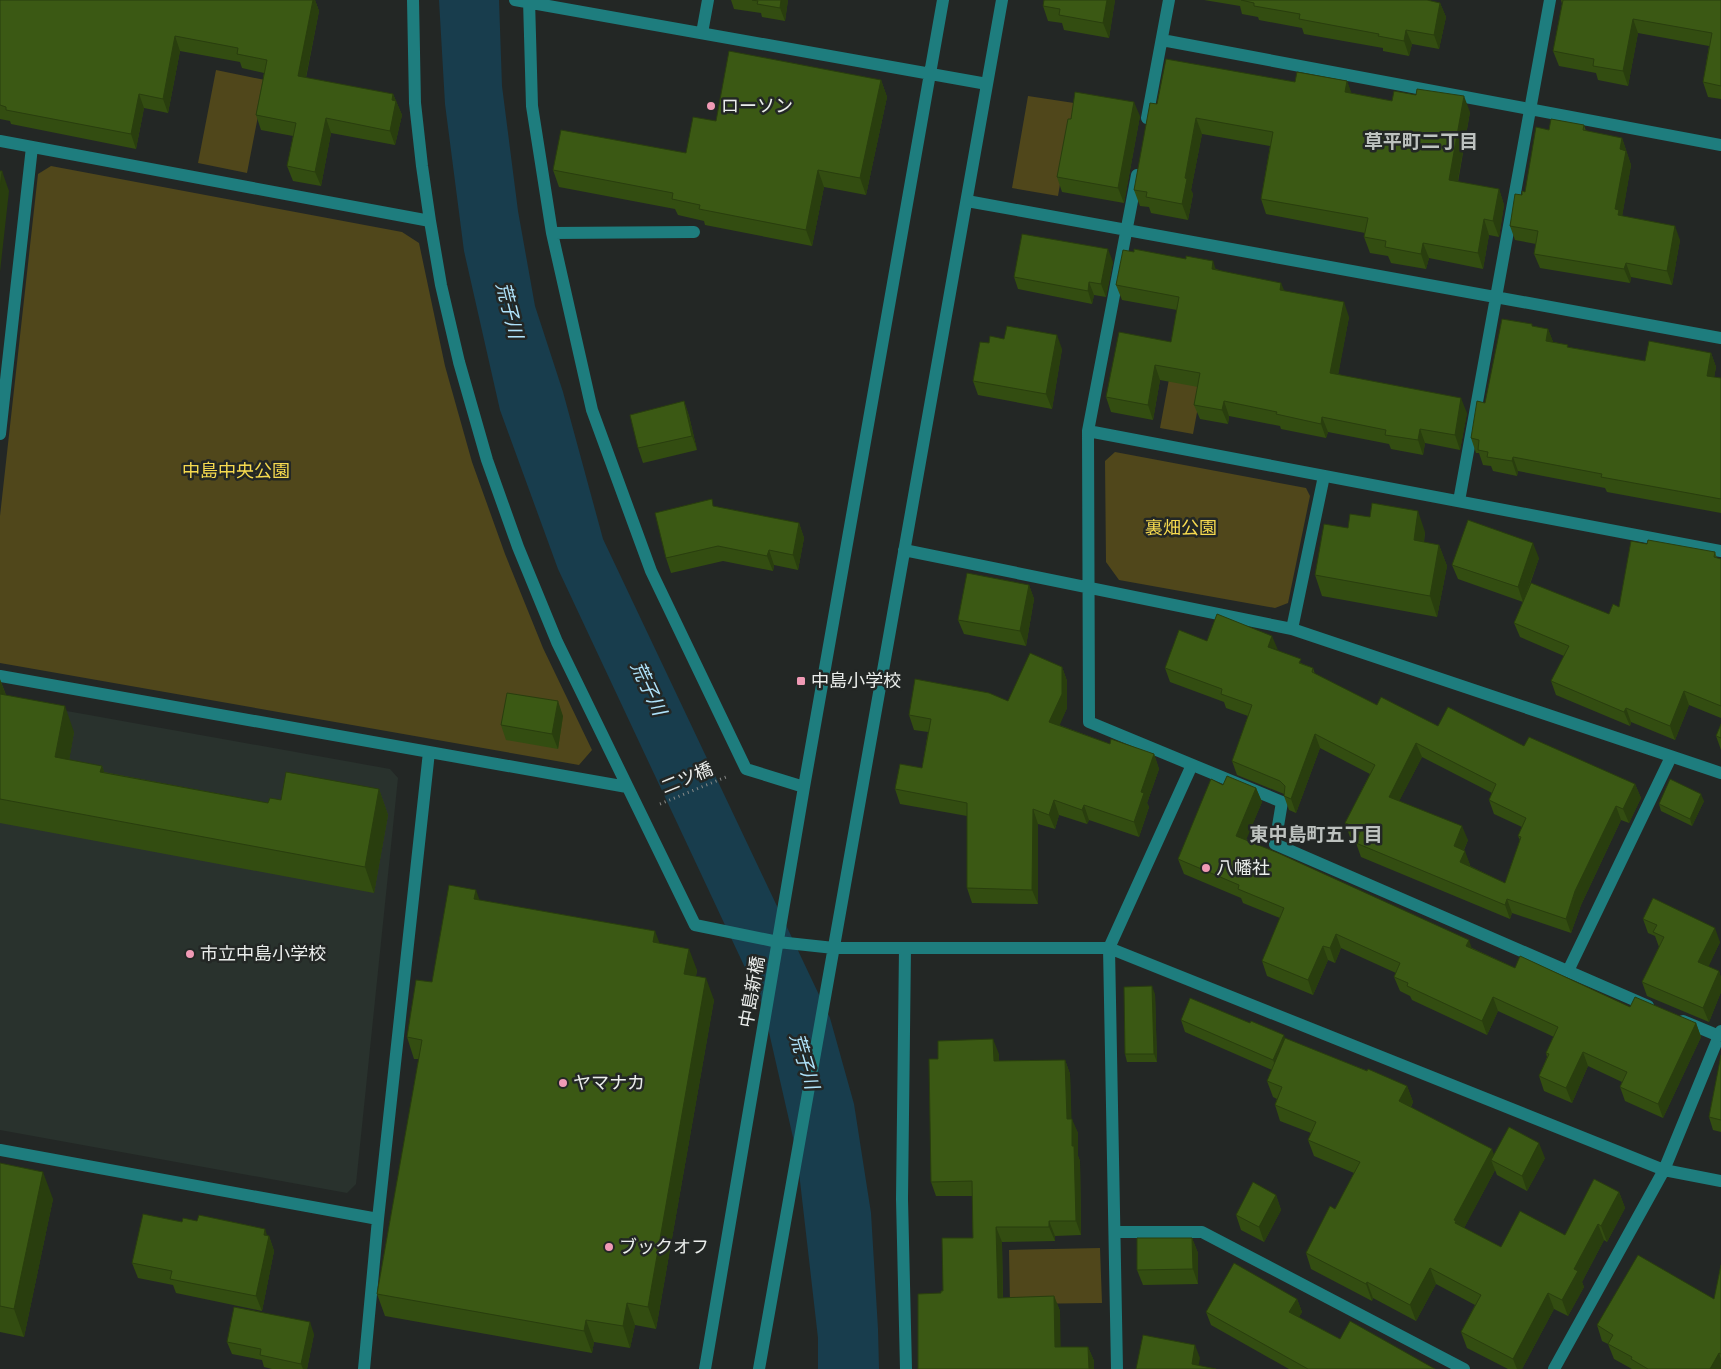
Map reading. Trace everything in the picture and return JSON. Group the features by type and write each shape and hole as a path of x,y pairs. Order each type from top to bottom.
{"street":[{"path":"413,0 415,103 422,166 441,285 459,362 487,460 518,547 556,642 627,787"},
{"path":"515,0 987,84"},
{"path":"702,33 708,0"},
{"name":"中島新橋","path":"705,1369 804,787 943,0"},
{"path":"759,1369 1002,0"},
{"path":"1144,135 1169,0"},
{"path":"1459,501 1550,0"},
{"path":"529,1 532,106 552,233 592,410 651,571 746,769 804,787"},
{"path":"1162,40 1721,145"},
{"path":"0,141 430,221"},
{"path":"0,434 32,147"},
{"path":"1139,163 1088,431 1089,722 1282,802 1275,844 1657,1010"},
{"path":"967,201 1721,338"},
{"path":"552,233 694,232"},
{"path":"1088,431 1721,551"},
{"path":"1292,629 1324,476"},
{"path":"904,550 1292,629 1721,773"},
{"path":"0,676 627,787"},
{"path":"364,1369 378,1219 429,752"},
{"path":"1568,971 1671,757"},
{"path":"1117,1369 1109,948 1192,765"},
{"name":"中島新橋","path":"627,787 641,812 695,925 778,942 834,948 1109,948"},
{"path":"905,948 902,1199 906,1369"},
{"path":"1109,948 1664,1170 1721,1181"},
{"path":"1554,1369 1664,1170 1720,1034 1674,1017"},
{"path":"0,1150 378,1219"},
{"path":"1114,1232 1202,1232 1464,1369"}],"path":[{"name":"二ツ橋","path":"653,807 732,775"}],"shaded area":[{"name":"市立中島小学校","path":"0,699 390,769 398,778 356,1184 347,1193 0,1130"}],"green space":[{"path":"216,70 265,80 247,173 198,163"},
{"path":"1028,96 1074,103 1058,196 1012,188"},
{"name":"中島中央公園","path":"51,166 402,232 419,243 445,366 472,462 505,554 543,648 592,750 579,765 0,663 0,516 38,174"},
{"path":"1174,352 1207,358 1193,434 1160,428"},
{"name":"裏畑公園","path":"1115,452 1306,488 1310,496 1288,603 1275,608 1119,580 1106,562 1105,461"},
{"path":"1100,1248 1102,1303 1010,1304 1009,1250"}],"water":[{"name":"荒子川","path":"439,0 499,0 502,86 518,211 535,306 563,392 603,539 830,1018 854,1104 871,1213 879,1369 818,1369 818,1338 797,1155 763,1006 558,569 500,410 464,251 445,104"}],"building":[{"path":"0,0 313,0 298,76 393,94 392,100 396,101 390,131 326,118 315,172 287,166 296,123 256,115 267,60 237,54 238,48 175,36 163,99 139,94 131,134 6,110 6,107 0,105"},
{"path":"752,0 781,0 780,8 757,4 758,1"},
{"path":"1044,0 1107,0 1103,23 1059,15 1060,9 1043,6"},
{"path":"1241,0 1427,0 1440,3 1434,35 1406,30 1404,41 1378,36 1379,34 1299,19 1300,14 1254,6 1254,3"},
{"path":"1563,0 1721,0 1721,86 1703,82 1712,33 1633,19 1623,71 1593,66 1594,59 1553,51"},
{"path":"729,51 881,80 860,178 818,170 806,230 699,209 700,205 672,199 673,193 553,170 561,130 686,153 693,117 716,121"},
{"path":"1166,59 1295,82 1297,72 1347,81 1345,92 1392,101 1394,91 1416,95 1417,89 1464,96 1449,180 1499,189 1493,221 1484,219 1478,253 1423,243 1421,254 1385,247 1386,241 1364,237 1368,218 1261,199 1273,132 1196,118 1182,204 1146,197 1147,192 1134,190 1150,103 1157,104"},
{"path":"1075,92 1134,102 1118,188 1057,177 1068,119 1071,119"},
{"path":"1551,119 1584,125 1583,130 1622,138 1620,149 1626,151 1615,209 1619,210 1618,215 1675,226 1667,271 1626,263 1624,269 1534,254 1538,231 1510,226 1515,194 1522,195 1522,191 1525,192 1536,127 1549,130"},
{"path":"0,171 2,171 0,188"},
{"path":"1022,234 1108,249 1101,284 1089,282 1088,291 1014,277"},
{"path":"1134,249 1186,259 1186,256 1213,261 1212,269 1281,283 1280,290 1344,302 1330,373 1461,398 1455,435 1420,429 1418,440 1385,435 1386,430 1322,417 1321,424 1276,414 1277,412 1224,401 1222,410 1194,405 1200,373 1155,365 1148,405 1106,397 1119,332 1171,342 1179,297 1116,285 1123,250 1134,252"},
{"path":"1502,319 1548,329 1546,341 1568,345 1567,347 1645,361 1649,341 1711,353 1707,376 1721,378 1721,499 1601,477 1602,474 1513,457 1512,461 1487,457 1488,452 1478,450 1479,440 1471,438 1477,401 1485,403"},
{"path":"1007,326 1057,335 1046,394 973,381 980,342 989,343 990,336 1004,339"},
{"path":"684,401 692,436 638,448 630,415"},
{"path":"712,499 713,506 799,523 793,555 769,550 767,556 718,546 666,558 655,513"},
{"path":"1372,503 1418,511 1414,540 1439,545 1430,596 1315,575 1324,524 1348,528 1350,514 1370,517"},
{"path":"1468,520 1533,543 1518,587 1452,565"},
{"path":"1648,540 1715,552 1714,557 1721,559 1721,706 1684,691 1670,726 1626,708 1624,712 1551,681 1569,646 1514,623 1531,583 1609,614 1613,604 1619,607 1631,541 1647,544"},
{"path":"967,573 1029,585 1020,631 958,620"},
{"path":"1217,614 1272,636 1268,647 1301,659 1299,663 1313,668 1312,672 1377,705 1381,697 1438,726 1448,707 1524,746 1529,737 1635,784 1623,809 1616,806 1575,891 1566,919 1507,899 1505,905 1356,843 1361,829 1345,823 1375,765 1315,734 1291,799 1284,796 1285,786 1280,781 1232,761 1252,705 1221,694 1222,689 1165,668 1179,630 1207,641","holes":["1416,743 1496,784 1489,800 1526,818 1518,836 1521,837 1505,883 1460,862 1465,851 1454,846 1462,826 1389,797"]},
{"path":"1030,653 1062,667 1062,694 1049,722 1110,744 1111,739 1154,754 1141,792 1144,793 1134,822 1084,805 1082,810 1054,800 1049,815 1033,809 1032,890 967,888 967,803 895,789 900,764 922,768 931,719 909,715 915,679 989,693 1008,701"},
{"path":"507,693 558,701 552,734 501,725"},
{"path":"0,694 65,706 55,757 102,766 100,772 268,803 270,798 281,800 286,772 379,789 365,867 0,799"},
{"path":"1721,724 1721,738 1716,736"},
{"path":"1227,776 1256,788 1236,836 1278,853 1469,940 1466,946 1515,968 1520,956 1630,1007 1635,997 1696,1023 1658,1104 1620,1087 1627,1072 1583,1052 1566,1088 1539,1076 1549,1054 1546,1053 1558,1027 1493,997 1482,1021 1407,986 1408,983 1394,977 1400,963 1336,934 1330,948 1323,946 1308,980 1262,961 1284,908 1238,889 1239,885 1178,859 1211,779 1223,785"},
{"path":"1670,779 1701,794 1690,819 1659,804"},
{"name":"ヤマナカ","path":"449,885 476,890 474,899 655,931 653,942 689,949 684,974 706,978 648,1307 627,1303 623,1326 586,1320 584,1331 377,1294 422,1040 407,1037 416,980 432,982"},
{"path":"1653,898 1715,928 1698,962 1719,971 1703,1008 1642,982 1664,937 1653,932 1657,925 1643,919"},
{"path":"1152,986 1154,1054 1125,1054 1124,987"},
{"path":"1190,998 1284,1035 1273,1060 1181,1020"},
{"path":"1285,1038 1367,1071 1368,1069 1407,1086 1399,1101 1492,1149 1454,1220 1456,1221 1455,1223 1501,1247 1520,1211 1565,1235 1594,1179 1619,1192 1601,1226 1598,1224 1574,1269 1578,1271 1562,1300 1548,1293 1513,1359 1461,1332 1481,1295 1430,1268 1410,1305 1306,1253 1330,1206 1335,1209 1360,1162 1308,1140 1316,1122 1275,1105 1282,1087 1267,1081"},
{"path":"993,1039 994,1061 1065,1060 1067,1119 1072,1119 1072,1146 1074,1146 1076,1221 1049,1221 1049,1227 996,1227 998,1298 1054,1296 1055,1347 1088,1347 1089,1369 918,1369 918,1294 941,1293 943,1291 942,1238 973,1238 972,1181 931,1182 929,1059 938,1059 938,1041"},
{"path":"1721,1055 1721,1120 1709,1117"},
{"path":"1509,1127 1539,1143 1522,1176 1491,1160"},
{"path":"0,1163 43,1172 14,1309 0,1306"},
{"path":"1253,1182 1276,1195 1259,1227 1236,1215"},
{"path":"143,1214 182,1222 183,1218 197,1221 199,1215 265,1229 264,1235 269,1236 256,1296 170,1279 172,1271 132,1263"},
{"path":"1137,1238 1192,1238 1193,1269 1137,1270"},
{"path":"1638,1255 1714,1299 1721,1265 1721,1354 1719,1353 1710,1369 1648,1369 1631,1359 1632,1357 1608,1344 1613,1335 1597,1325"},
{"path":"1234,1263 1297,1299 1289,1312 1340,1339 1350,1321 1435,1369 1308,1369 1206,1312"},
{"path":"234,1307 310,1322 301,1364 260,1355 261,1349 227,1342"},
{"path":"1143,1335 1195,1345 1192,1364 1216,1369 1136,1369"}],"place":[{"name":"ローソン","path":"711,106"},
{"name":"中島小学校","path":"801,681"},
{"name":"八幡社","path":"1206,868"},
{"name":"市立中島小学校","path":"190,954"},
{"name":"ヤマナカ","path":"563,1083"},
{"name":"ブックオフ","path":"609,1247"}],"district":[{"name":"草平町二丁目","path":"1421,141"},
{"name":"東中島町五丁目","path":"1316,834"}]}
